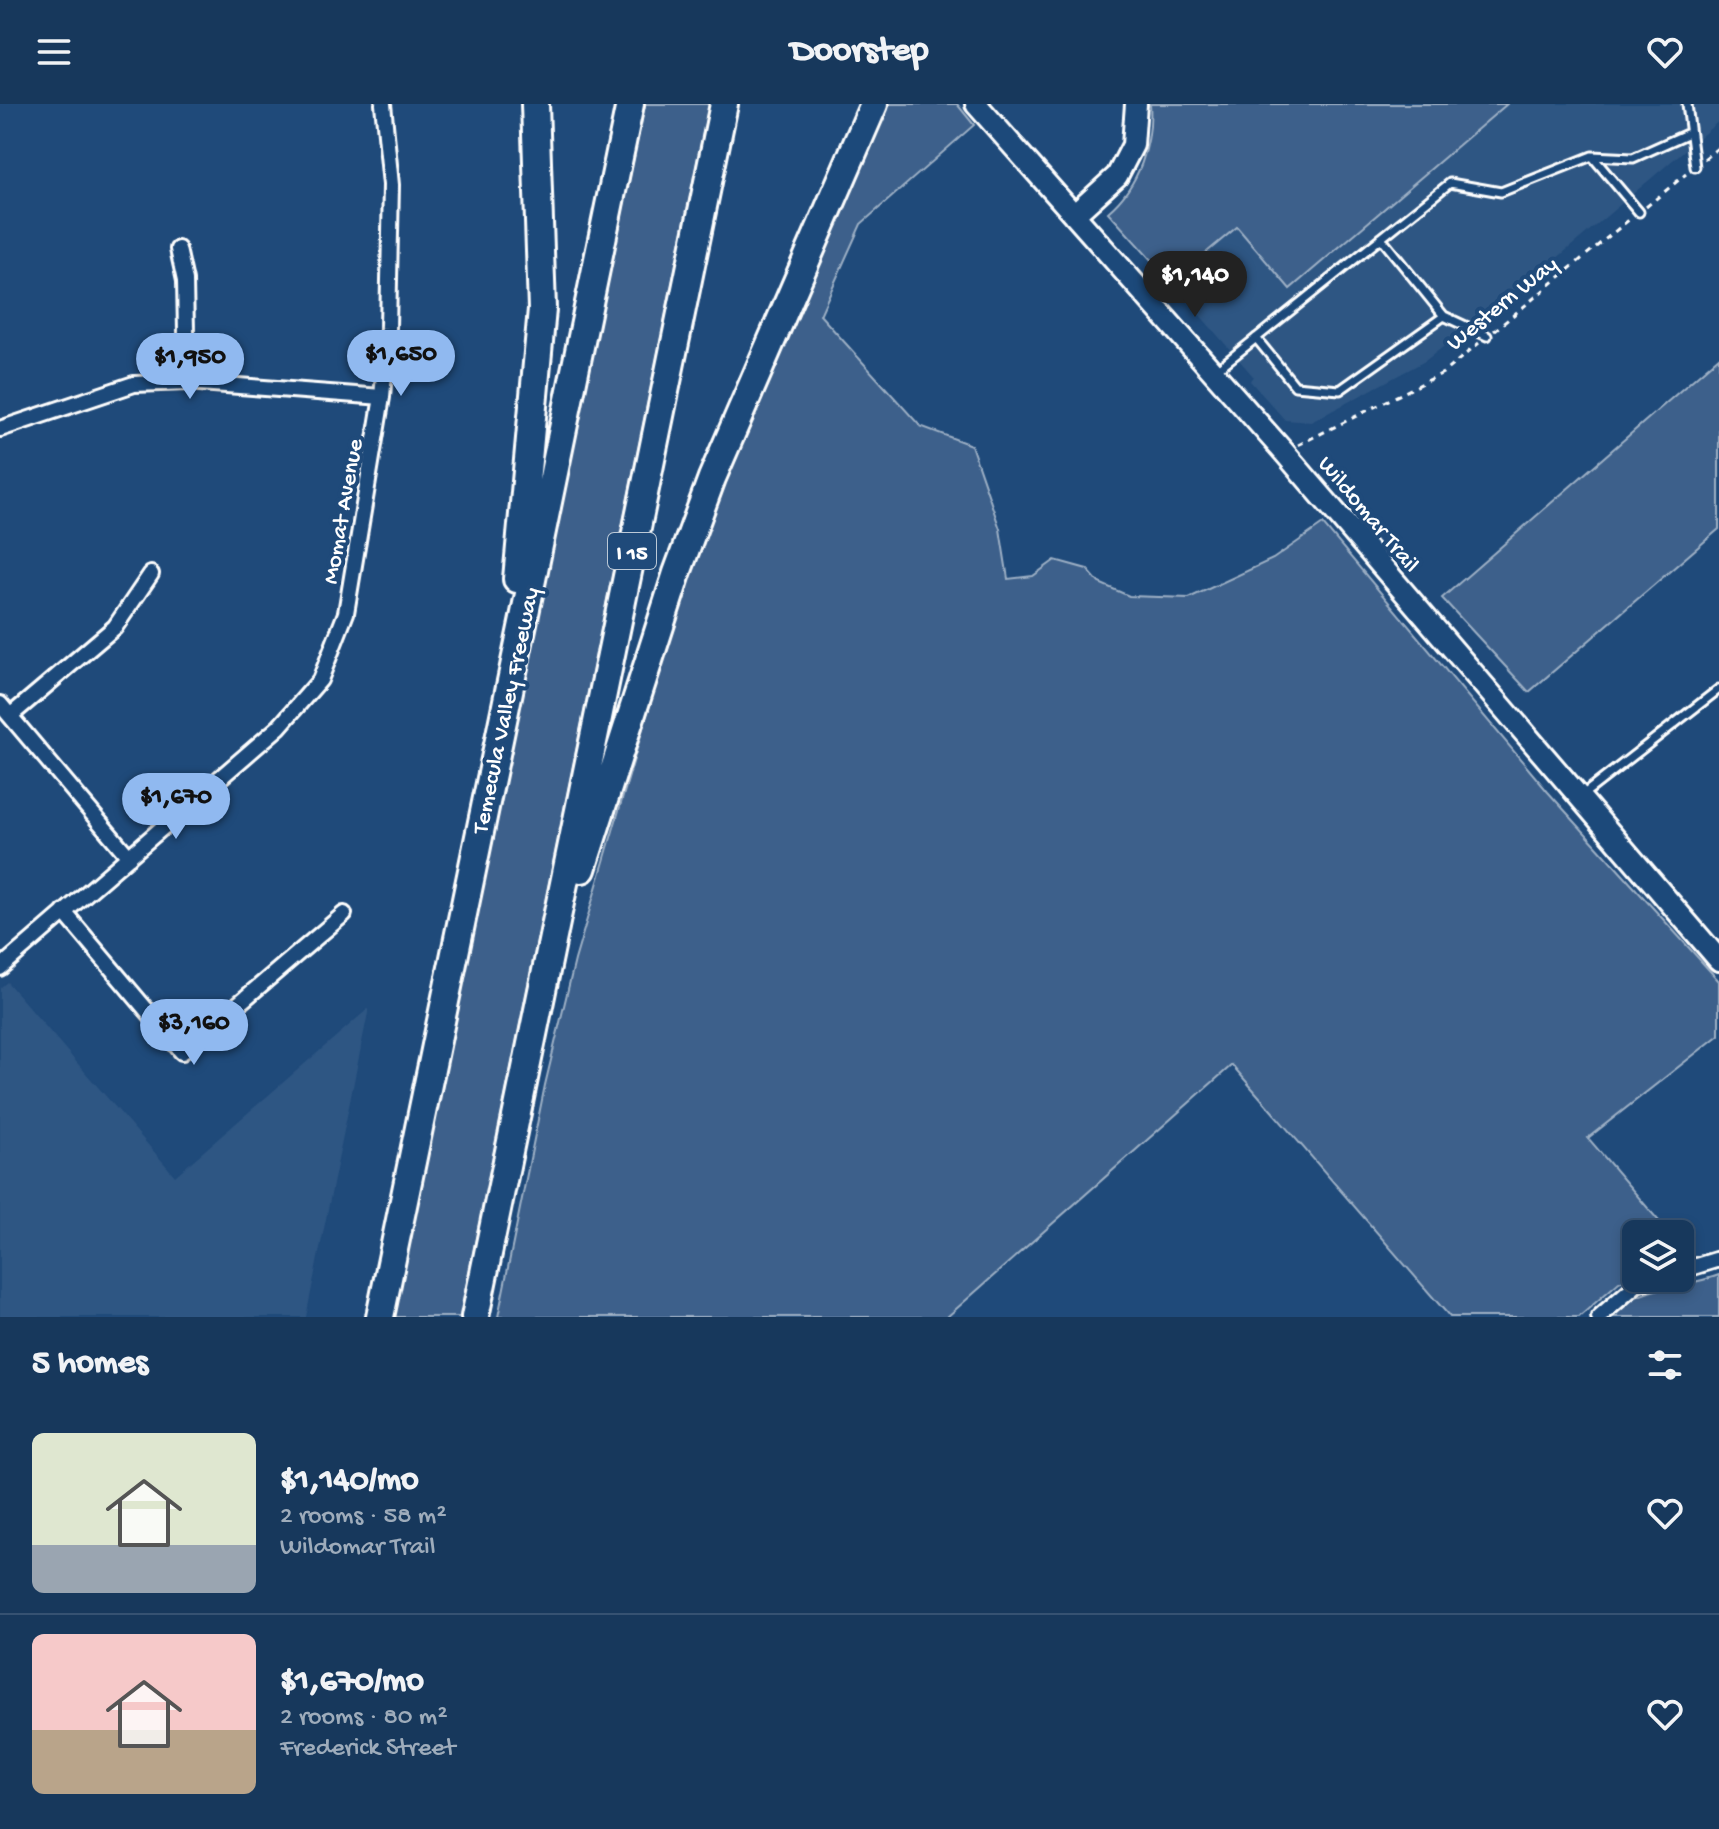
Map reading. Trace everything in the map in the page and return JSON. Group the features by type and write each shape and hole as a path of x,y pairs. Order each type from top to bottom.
{"highway":[{"path":"505,703 542,309 535,104"},
{"name":"Temecula Valley Freeway","path":"380,1317 630,104"},
{"name":"I 15","path":"475,1317 724,104"},
{"path":"540,998 677,573 712,478 874,104"}],"main road":[{"name":"Wildomar Trail","path":"976,104 1284,452 1719,960"},
{"path":"1074,215 1117,176 1133,145 1136,104"}],"street":[{"name":"Momat Avenue","path":"0,968 279,727 320,680 346,613 382,397 388,328 391,185 383,104"},
{"path":"178,249 185,281 187,382"},
{"path":"0,429 134,384 187,382 382,397"},
{"path":"10,716 115,627 151,574"},
{"path":"0,704 129,857"},
{"path":"64,912 182,1052 344,914"},
{"path":"1694,1267 1719,1259"},
{"path":"1599,1317 1628,1292"}],"lane":[{"path":"1687,104 1695,167"},
{"path":"1213,372 1450,183 1501,192 1592,156 1633,158 1689,133"},
{"path":"1592,156 1639,212"},
{"path":"1381,238 1444,316 1487,336"},
{"path":"1256,338 1295,386 1340,390 1444,316"},
{"path":"1578,798 1719,689"}],"path":[{"name":"Western Way","path":"1284,452 1443,373 1719,147"}],"shaded area":[{"path":"645,104 709,104 460,1317 393,1317"},
{"path":"885,104 957,104 974,125 861,224 820,315 920,426 971,445 1000,529 1008,579 1033,576 1055,560 1087,569 1099,583 1129,596 1189,598 1273,559 1323,524 1548,792 1719,981 1719,1035 1588,1138 1658,1220 1622,1220 1622,1281 1579,1317 1450,1317 1232,1065 947,1317 498,1317 545,1085 575,960 683,592 716,495"},
{"path":"1150,104 1507,104 1290,289 1237,227 1171,282 1108,212 1128,190 1142,163 1149,134"},
{"path":"1507,104 1719,104 1719,121 1556,259 1425,361 1311,422 1285,420 1250,381 1253,376 1171,282 1237,227 1291,288"},
{"path":"1719,357 1719,529 1529,692 1442,598"},
{"path":"7,982 175,1176 369,1008 306,1317 0,1317 0,988"},
{"path":"1719,1275 1719,1317 1612,1317 1628,1302 1650,1292 1694,1292 1694,1282"}]}
